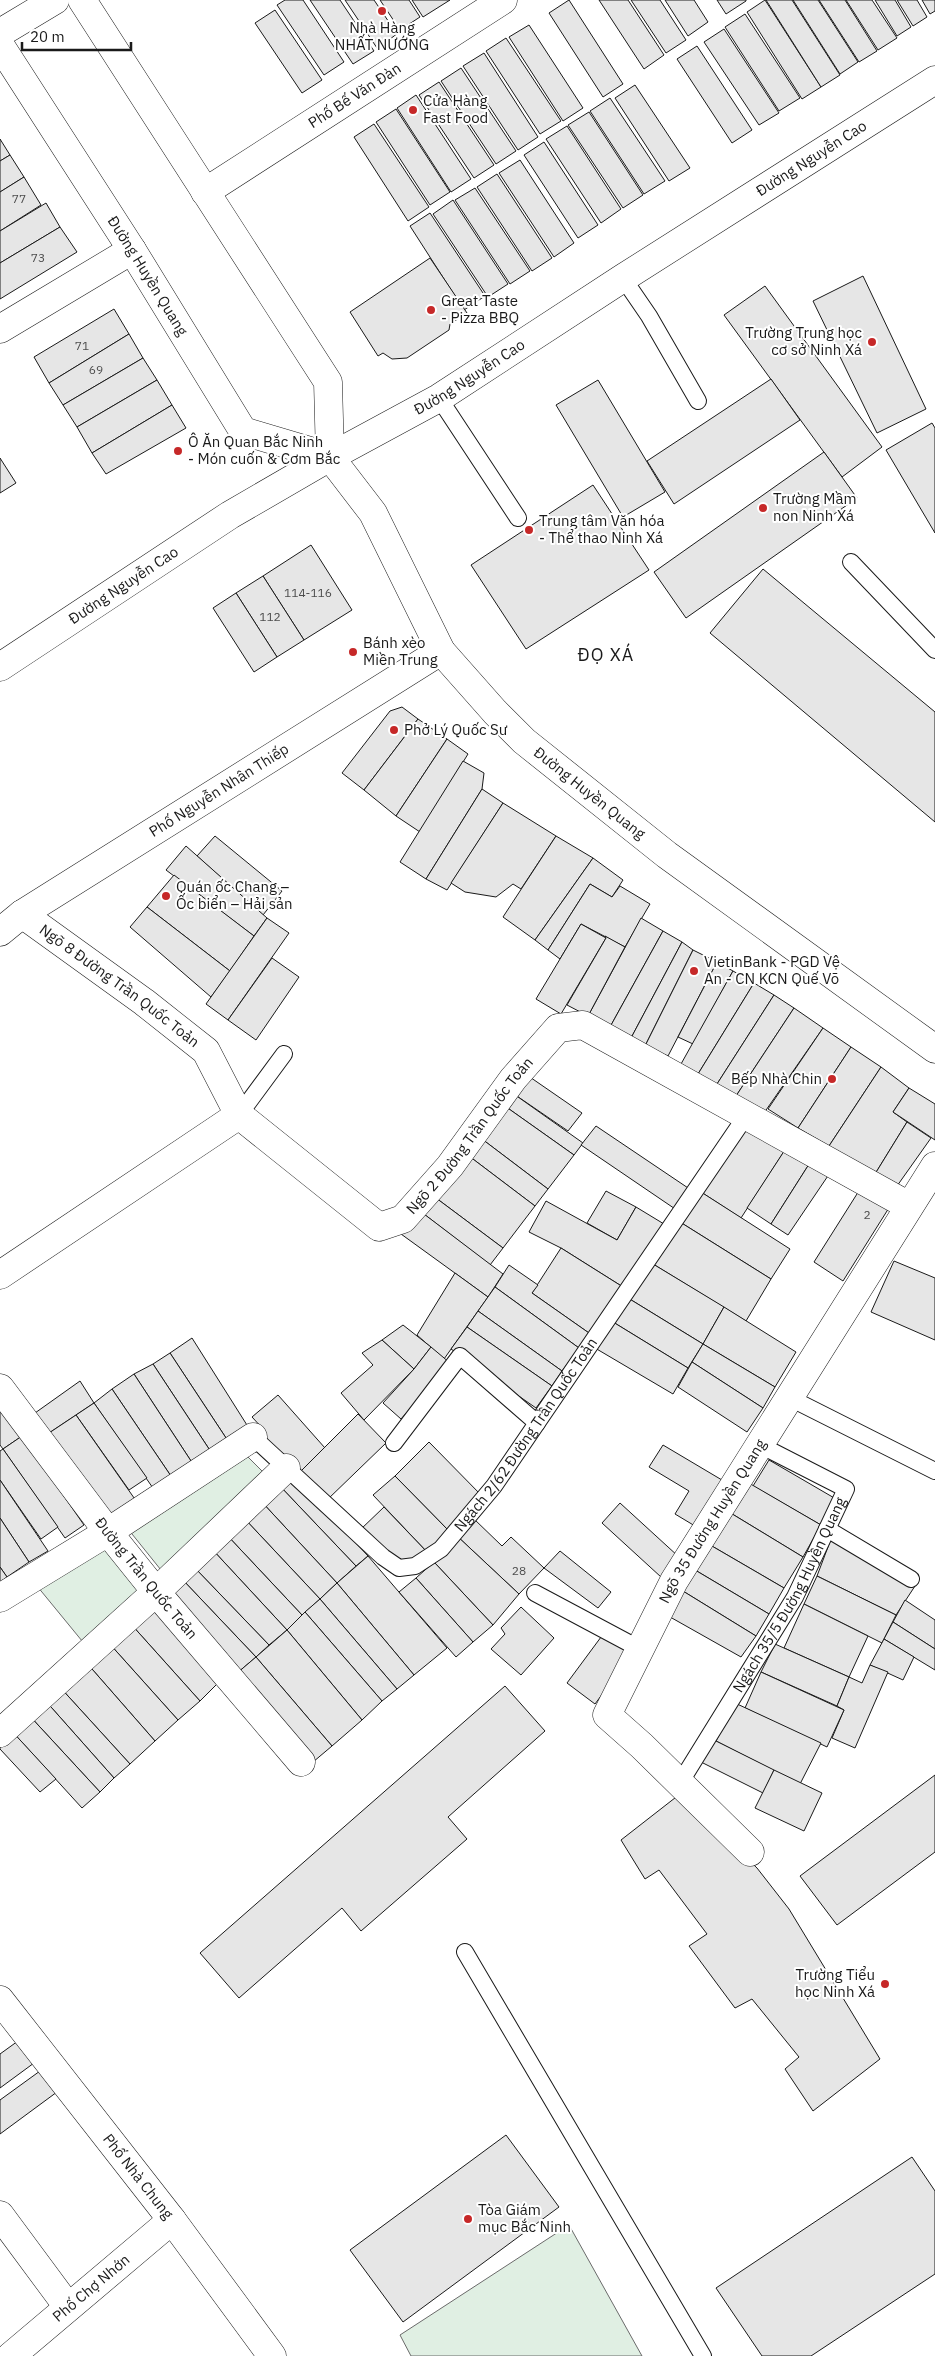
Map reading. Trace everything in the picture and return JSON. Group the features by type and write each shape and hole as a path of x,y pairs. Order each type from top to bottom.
{"street":[{"path":"0,33 55,0"},
{"path":"82,0 328,382 330,457"},
{"name":"Phố Bế Văn Đàn","path":"205,192 503,0"},
{"name":"Đường Huyền Quang","path":"0,45 132,250 243,431 330,457 373,513 441,651 524,741 667,855 935,1049"},
{"name":"Đường Nguyễn Cao","path":"0,667 230,515 330,457 439,398 623,278 935,80"},
{"path":"0,329 132,250"},
{"name":"Phố Nguyễn Nhân Thiếp","path":"0,932 22,914 441,651"},
{"name":"Ngõ 8 Đường Trần Quốc Toản","path":"22,914 144,1002 206,1051 239,1115"},
{"name":"Ngõ 2 Đường Trần Quốc Toản","path":"239,1115 379,1227 402,1219 408,1213 450,1166 513,1079 558,1028 583,1025 909,1206"},
{"path":"0,1276 239,1115"},
{"name":"Ngõ 35 Đường Huyền Quang","path":"750,1852 607,1715 674,1582 935,1166"},
{"name":"Đường Trần Quốc Toản","path":"0,1388 108,1532 156,1592 301,1762"},
{"path":"0,1598 108,1532 252,1437"},
{"path":"0,1733 156,1592 286,1468"},
{"name":"Phố Nhà Chung","path":"0,2000 172,2220 272,2356"},
{"path":"0,2215 68,2307"},
{"name":"Phố Chợ Nhớn","path":"11,2356 172,2220"}],"lane":[{"path":"623,278 649,316 698,401"},
{"path":"439,398 518,518"},
{"path":"850,562 935,650"},
{"path":"239,1115 284,1054"},
{"name":"Ngách 2/62 Đường Trần Quốc Toản","path":"252,1437 383,1557 400,1568 415,1566 441,1548 494,1486 746,1116"},
{"path":"394,1443 460,1356 537,1423"},
{"path":"790,1398 935,1471"},
{"name":"Ngách 35/5 Đường Huyền Quang","path":"680,1783 795,1597 846,1489 760,1445"},
{"path":"827,1529 912,1580"},
{"path":"535,1593 640,1649"},
{"path":"465,1952 703,2356"}],"green space":[{"path":"242,1451 269,1478 165,1575 128,1529"},
{"path":"102,1545 144,1598 87,1647 37,1586"},
{"path":"569,2225 642,2356 411,2356 400,2335"}],"building":[{"path":"285,0 303,0 344,62 324,75 277,5"},
{"path":"310,0 340,0 374,51 353,64"},
{"path":"345,0 374,0 397,34 377,48"},
{"path":"380,0 409,0 420,17 400,30"},
{"path":"412,0 450,0 423,17"},
{"path":"569,0 623,84 603,97 549,13"},
{"path":"599,0 628,0 664,55 644,69"},
{"path":"631,0 660,0 686,40 666,53"},
{"path":"665,0 694,0 708,22 688,36"},
{"path":"717,0 746,0 746,1 726,14"},
{"path":"765,0 821,87 802,99 747,12"},
{"path":"766,0 792,0 840,75 821,87"},
{"path":"793,0 818,0 858,62 840,74"},
{"path":"819,0 845,0 877,51 859,62"},
{"path":"846,0 872,0 897,38 878,50"},
{"path":"875,0 895,0 911,27 897,36"},
{"path":"897,0 917,0 927,17 913,26"},
{"path":"922,0 935,0 935,11 930,14"},
{"path":"275,10 322,80 302,93 255,23"},
{"path":"745,14 800,98 779,111 725,27"},
{"path":"529,25 583,108 563,121 509,37"},
{"path":"724,29 779,113 759,125 704,42"},
{"path":"506,38 561,121 540,134 486,51"},
{"path":"697,46 752,130 732,143 677,59"},
{"path":"484,53 538,137 518,150 463,66"},
{"path":"461,68 516,151 496,164 441,81"},
{"path":"439,82 494,165 474,178 419,95"},
{"path":"635,85 690,168 669,181 615,98"},
{"path":"416,95 471,179 451,192 397,108"},
{"path":"610,98 665,181 644,194 590,111"},
{"path":"396,109 450,192 430,205 376,122"},
{"path":"589,112 643,195 623,208 568,125"},
{"path":"374,124 429,207 408,221 354,137"},
{"path":"567,126 621,209 601,223 546,139"},
{"path":"0,139 10,155 0,161"},
{"path":"544,142 598,225 578,238 524,155"},
{"path":"10,155 24,177 0,192 0,161"},
{"path":"520,160 574,243 554,257 499,173"},
{"path":"497,174 552,258 532,271 477,187"},
{"path":"24,177 41,205 0,231 0,192"},
{"path":"475,188 530,271 510,284 455,200"},
{"path":"453,200 508,284 488,297 433,214"},
{"path":"46,203 60,227 0,263 0,231"},
{"path":"430,213 485,296 464,310 410,226"},
{"path":"60,227 77,252 0,299 0,263"},
{"path":"430,258 467,313 450,324 449,330 407,358 392,359 383,353 378,356 350,312"},
{"path":"863,276 926,409 877,433 813,301"},
{"path":"765,286 882,447 842,477 724,315"},
{"path":"114,309 129,334 49,383 34,357"},
{"path":"129,334 143,358 63,405 49,383"},
{"path":"143,358 157,380 77,427 63,405"},
{"path":"771,379 800,420 674,504 647,461"},
{"path":"157,380 172,405 92,453 77,427"},
{"path":"598,380 665,492 623,517 556,405"},
{"path":"172,405 186,428 106,474 92,453"},
{"path":"932,423 935,428 935,533 886,450"},
{"path":"824,452 857,498 686,618 654,572"},
{"path":"0,458 16,483 0,493"},
{"path":"593,485 649,570 526,649 471,565"},
{"path":"311,545 352,610 304,640 263,576"},
{"path":"763,569 935,712 935,822 710,633"},
{"path":"263,576 304,640 277,657 236,593"},
{"path":"236,593 277,657 254,672 213,608"},
{"path":"402,707 418,719 364,790 342,773 390,711"},
{"path":"418,719 447,739 396,816 364,790"},
{"path":"447,739 468,754 420,832 396,816"},
{"path":"463,761 484,773 482,789 426,879 400,862"},
{"path":"482,789 503,803 447,890 426,879"},
{"path":"503,803 556,836 521,889 513,884 496,897 465,892 451,883"},
{"path":"215,836 282,891 263,915 197,856"},
{"path":"556,836 593,858 535,940 503,917"},
{"path":"186,846 267,918 254,936 166,870"},
{"path":"593,858 623,880 612,897 590,884 548,950 535,940"},
{"path":"174,875 254,936 230,971 147,907"},
{"path":"590,884 612,897 620,886 650,904 625,947 581,924 560,959 548,950"},
{"path":"147,907 230,971 211,997 130,927"},
{"path":"267,918 289,933 228,1020 206,1004"},
{"path":"641,918 663,931 610,1027 588,1016"},
{"path":"581,924 606,938 561,1014 536,999"},
{"path":"663,931 682,942 631,1038 610,1027"},
{"path":"605,936 625,947 588,1016 567,1005 606,938"},
{"path":"682,942 693,950 645,1046 631,1038"},
{"path":"693,950 717,962 668,1056 645,1046"},
{"path":"272,958 299,977 256,1040 228,1020"},
{"path":"717,962 733,971 693,1044 678,1037"},
{"path":"733,971 754,983 698,1074 681,1064"},
{"path":"754,983 774,995 717,1084 698,1074"},
{"path":"774,995 794,1008 736,1096 717,1084"},
{"path":"794,1008 823,1028 764,1113 736,1096"},
{"path":"823,1028 851,1047 798,1128 768,1109"},
{"path":"851,1047 881,1067 829,1146 798,1128"},
{"path":"881,1067 909,1088 893,1112 907,1122 875,1174 829,1146"},
{"path":"524,1073 582,1113 568,1131 511,1092"},
{"path":"909,1088 935,1104 935,1140 893,1112"},
{"path":"511,1092 583,1143 574,1155 502,1104"},
{"path":"502,1104 574,1155 548,1189 478,1136"},
{"path":"754,1111 794,1136 741,1218 701,1192"},
{"path":"907,1122 931,1138 897,1186 875,1174"},
{"path":"596,1126 697,1194 684,1215 581,1145"},
{"path":"478,1136 548,1189 535,1206 465,1153"},
{"path":"794,1136 818,1150 771,1224 747,1208"},
{"path":"818,1150 838,1161 788,1235 771,1224"},
{"path":"465,1153 535,1206 503,1248 432,1195"},
{"path":"862,1186 892,1203 843,1281 814,1262"},
{"path":"606,1191 636,1207 617,1240 587,1223"},
{"path":"701,1192 790,1249 771,1279 680,1222"},
{"path":"432,1195 503,1248 490,1265 420,1211"},
{"path":"546,1201 617,1240 636,1207 664,1224 623,1287 561,1248 529,1232"},
{"path":"420,1211 503,1274 488,1297 401,1234"},
{"path":"680,1222 771,1279 746,1321 653,1264"},
{"path":"561,1248 623,1287 589,1333 532,1293"},
{"path":"894,1261 935,1278 935,1340 871,1312"},
{"path":"653,1264 724,1307 703,1344 628,1298"},
{"path":"509,1265 538,1285 532,1293 589,1333 579,1348 495,1287"},
{"path":"455,1273 488,1297 444,1359 417,1335"},
{"path":"495,1287 579,1348 562,1371 478,1311"},
{"path":"628,1298 703,1344 688,1368 613,1322"},
{"path":"724,1307 796,1352 775,1387 703,1344"},
{"path":"478,1311 562,1371 552,1386 467,1327"},
{"path":"613,1322 688,1368 673,1394 595,1348"},
{"path":"403,1325 431,1347 414,1369 382,1340"},
{"path":"467,1327 552,1386 536,1408 451,1349"},
{"path":"192,1338 252,1433 232,1447 170,1353"},
{"path":"382,1340 414,1369 364,1420 341,1393 373,1365 362,1353"},
{"path":"703,1344 775,1387 763,1408 692,1362"},
{"path":"431,1347 450,1363 401,1419 383,1403"},
{"path":"170,1353 232,1447 215,1458 153,1364"},
{"path":"692,1362 763,1408 747,1432 678,1387"},
{"path":"153,1364 215,1458 193,1464 134,1374"},
{"path":"134,1374 193,1464 173,1479 112,1389"},
{"path":"80,1381 94,1403 49,1433 35,1413"},
{"path":"112,1389 173,1479 155,1491 94,1403"},
{"path":"278,1395 325,1448 299,1473 252,1440 264,1430 252,1417"},
{"path":"94,1403 147,1478 129,1490 76,1415"},
{"path":"0,1407 22,1436 3,1449 0,1445"},
{"path":"358,1414 386,1443 327,1500 299,1473"},
{"path":"76,1415 139,1505 113,1524 49,1433"},
{"path":"22,1436 84,1525 65,1538 3,1449"},
{"path":"429,1442 483,1497 448,1530 395,1476"},
{"path":"663,1445 727,1483 700,1529 675,1514 689,1491 649,1467"},
{"path":"3,1449 58,1527 41,1539 0,1480 0,1451"},
{"path":"769,1460 836,1499 821,1525 753,1486"},
{"path":"289,1472 368,1556 356,1566 278,1484"},
{"path":"395,1476 448,1530 427,1552 373,1495"},
{"path":"742,1479 821,1525 803,1557 724,1509"},
{"path":"0,1480 48,1551 29,1562 0,1518"},
{"path":"278,1484 356,1566 337,1583 260,1500"},
{"path":"260,1500 337,1583 320,1599 243,1517"},
{"path":"620,1503 679,1557 661,1577 602,1523"},
{"path":"384,1507 427,1552 403,1574 360,1530"},
{"path":"724,1509 803,1557 784,1588 705,1542"},
{"path":"243,1517 320,1599 302,1615 225,1533"},
{"path":"0,1518 29,1562 7,1577 0,1567"},
{"path":"473,1518 502,1546 511,1537 544,1568 519,1594 456,1535"},
{"path":"225,1533 302,1615 287,1630 211,1548"},
{"path":"456,1535 519,1594 493,1625 434,1562"},
{"path":"831,1539 915,1586 896,1615 817,1576"},
{"path":"705,1542 784,1588 769,1614 690,1567"},
{"path":"211,1548 287,1630 269,1645 193,1566"},
{"path":"560,1551 611,1592 598,1608 544,1568"},
{"path":"368,1556 447,1648 414,1675 337,1583"},
{"path":"434,1562 493,1625 473,1642 416,1578"},
{"path":"193,1566 269,1645 256,1657 181,1578"},
{"path":"0,1567 7,1577 0,1582"},
{"path":"690,1567 769,1614 756,1636 678,1588"},
{"path":"817,1576 896,1615 882,1643 804,1604"},
{"path":"181,1578 256,1657 236,1674 162,1595"},
{"path":"416,1578 473,1642 456,1657 399,1592"},
{"path":"337,1583 414,1675 397,1689 320,1599"},
{"path":"678,1588 756,1636 741,1657 663,1613"},
{"path":"320,1599 397,1689 382,1701 305,1612"},
{"path":"905,1600 935,1620 935,1649 893,1622"},
{"path":"154,1604 222,1679 200,1701 130,1623"},
{"path":"804,1604 868,1636 849,1677 784,1648"},
{"path":"521,1607 554,1638 521,1675 491,1649 505,1634 501,1628"},
{"path":"305,1612 382,1701 362,1720 287,1630"},
{"path":"893,1622 935,1649 935,1670 884,1639"},
{"path":"130,1623 200,1701 178,1720 108,1642"},
{"path":"287,1630 362,1720 332,1746 256,1657"},
{"path":"604,1633 632,1654 595,1704 567,1683"},
{"path":"884,1639 914,1657 903,1680 870,1665"},
{"path":"108,1642 178,1720 155,1741 85,1661"},
{"path":"775,1644 849,1677 837,1706 761,1672"},
{"path":"256,1657 332,1746 313,1762 236,1674"},
{"path":"85,1661 155,1741 130,1764 58,1685"},
{"path":"870,1665 888,1672 855,1748 832,1738 844,1710 837,1706 849,1677 862,1683"},
{"path":"761,1672 844,1710 827,1747 745,1708"},
{"path":"58,1685 130,1764 114,1778 43,1698"},
{"path":"505,1686 545,1731 448,1817 467,1839 361,1931 342,1908 239,1998 200,1953"},
{"path":"43,1698 114,1778 100,1792 27,1713"},
{"path":"735,1703 821,1743 800,1784 716,1741"},
{"path":"27,1713 100,1792 82,1808 9,1728"},
{"path":"9,1728 56,1779 40,1792 0,1749 0,1737"},
{"path":"712,1739 774,1770 763,1793 701,1762"},
{"path":"774,1770 822,1793 804,1831 755,1808"},
{"path":"935,1775 935,1852 837,1925 800,1876"},
{"path":"680,1794 757,1868 789,1909 880,2059 813,2111 785,2069 799,2057 752,1999 735,2008 689,1946 707,1934 659,1870 645,1879 621,1840"},
{"path":"18,2041 34,2063 0,2088 0,2054"},
{"path":"40,2071 57,2092 0,2134 0,2100"},
{"name":"Tòa Giám mục Bắc Ninh","path":"506,2135 559,2207 403,2322 350,2250"},
{"path":"912,2157 935,2191 935,2274 811,2356 762,2356 716,2288"}],"place":[{"name":"Nhà Hàng NHẤT NƯỚNG","path":"382,11"},
{"name":"Cửa Hàng Fast Food","path":"413,110"},
{"name":"Great Taste - Pizza BBQ","path":"431,310"},
{"name":"Trường Trung học cơ sở Ninh Xá","path":"872,342"},
{"name":"Ô Ăn Quan Bắc Ninh - Món cuốn & Cơm Bắc","path":"178,451"},
{"name":"Trường Mầm non Ninh Xá","path":"763,508"},
{"name":"Trung tâm Văn hóa - Thể thao Ninh Xá","path":"529,530"},
{"name":"Bánh xèo Miền Trung","path":"353,652"},
{"name":"Phở Lý Quốc Sư","path":"394,730"},
{"name":"Quán ốc Chang – Ốc biển – Hải sản","path":"166,896"},
{"name":"VietinBank - PGD Vệ An - CN KCN Quế Võ","path":"694,971"},
{"name":"Bếp Nhà Chin","path":"832,1079"},
{"name":"Trường Tiểu học Ninh Xá","path":"885,1984"},
{"name":"Tòa Giám mục Bắc Ninh","path":"468,2219"}],"district":[{"name":"ĐỌ XÁ","path":"606,655"}]}
